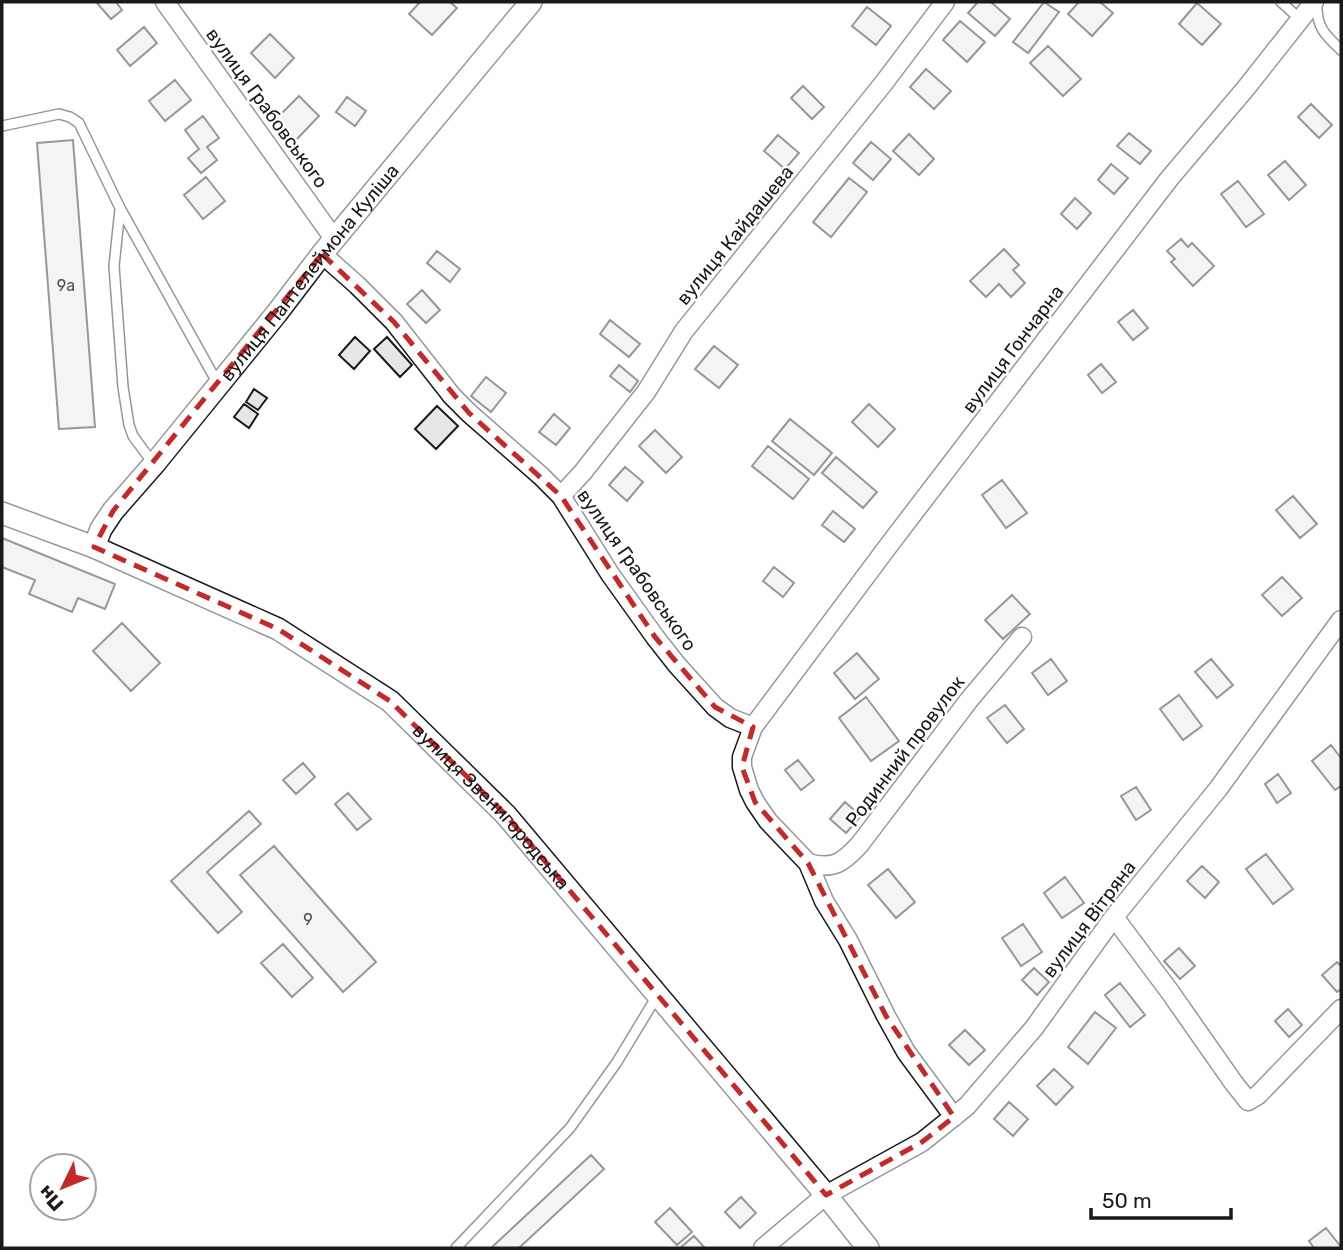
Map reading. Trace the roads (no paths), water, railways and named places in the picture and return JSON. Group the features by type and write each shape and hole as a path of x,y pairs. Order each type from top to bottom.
{"street":[{"name":"вулиця Грабовського","path":"165,2 357,285 394,322 468,413 525,461 561,496 610,574 677,665 715,707 730,718 753,727"},
{"name":"вулиця Пантелеймона Куліша","path":"94,547 101,529 113,511 531,2"},
{"name":"вулиця Кайдашева","path":"561,496 646,392 691,322 883,84 945,2"},
{"name":"вулиця Гончарна","path":"753,727 1169,179 1315,2"},
{"name":"вулиця Звенигородська","path":"2,513 94,547 278,629 390,701 506,816 868,1248"},
{"name":"вулиця Вітряна","path":"764,1248 826,1195 922,1142 954,1117 983,1088 1034,1028 1114,917 1218,789 1341,620"},
{"name":"Родинний провулок","path":"808,863 823,867 835,864 853,852 969,700 1022,636"},
{"path":"753,727 742,757 742,767 755,802 768,821 808,863 824,901 848,940 906,1052 954,1117"},
{"path":"1114,917 1248,1101 1258,1095 1341,1009"}],"lane":[{"path":"1281,2 1300,19"},
{"path":"1315,2 1317,20 1323,31 1341,50"},
{"path":"2,125 59,114 79,122 120,208 219,385"},
{"path":"120,208 114,266 123,387 133,436 155,463"},
{"path":"456,1248 570,1128 617,1062 658,995"}]}
